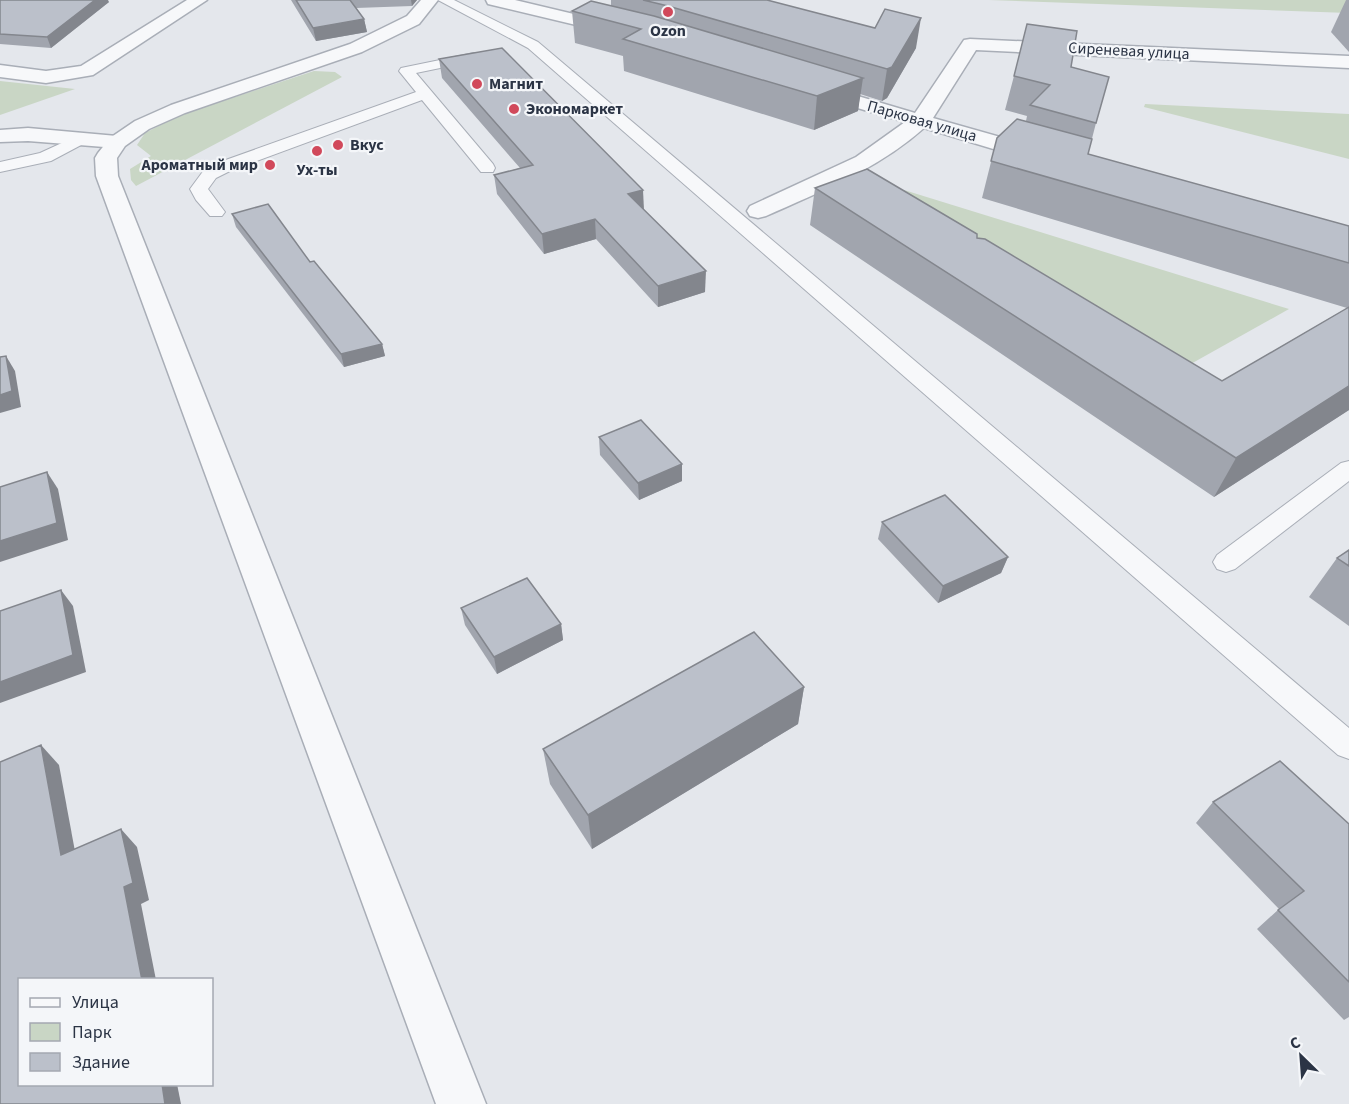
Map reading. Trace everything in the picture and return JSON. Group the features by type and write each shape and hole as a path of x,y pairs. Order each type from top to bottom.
{"street":[{"path":"0,71 46,77 86,71 199,0"},
{"path":"430,0 412,20 356,48 178,109 141,125 117,142 106,158 107,176 461,1104"},
{"path":"494,0 633,34"},
{"name":"Сиреневая улица","path":"758,211 862,162 892,144 918,121 970,44 1349,62"},
{"name":"Парковая улица","path":"795,83 1054,160"},
{"path":"0,136 38,135 77,141 117,142"}],"lane":[{"path":"444,0 533,45 1349,746"},
{"path":"510,49 533,45"},
{"path":"487,54 406,71 487,168"},
{"path":"216,212 201,196 199,189 210,174 226,166 425,94"},
{"path":"0,167 45,157 77,141"},
{"path":"1226,562 1349,468"}],"green space":[{"path":"989,0 1349,0 1349,13"},
{"path":"314,71 335,72 342,77 136,186 131,180 130,169 151,156 137,145 145,133 180,115"},
{"path":"0,81 75,89 0,115"},
{"path":"1145,104 1349,114 1349,159 1144,107"},
{"path":"904,190 1289,309 1180,370 892,195"}],"building":[{"path":"0,0 95,0 47,37 0,34"},
{"path":"296,0 350,0 364,19 313,28"},
{"path":"643,0 767,0 875,28 885,9 921,18 892,67 887,69"},
{"path":"591,1 654,16 863,78 817,96 623,39 641,29 572,11"},
{"path":"1027,24 1077,31 1071,67 1109,77 1096,123 1030,105 1050,85 1014,76"},
{"path":"502,48 643,190 628,194 706,271 658,286 595,219 542,234 494,175 533,165 439,59"},
{"path":"1017,119 1092,139 1088,154 1349,226 1349,263 991,161 997,138"},
{"path":"867,169 977,234 977,238 985,239 1222,381 1349,307 1349,386 1236,458 815,188"},
{"path":"268,204 310,262 314,261 382,344 341,354 232,214"},
{"path":"6,356 12,391 0,395 0,357"},
{"path":"641,420 682,464 638,483 599,437"},
{"path":"47,472 57,523 0,541 0,487"},
{"path":"945,495 1008,557 943,586 882,522"},
{"path":"1349,550 1349,566 1337,558"},
{"path":"527,578 561,624 494,657 461,608"},
{"path":"61,590 73,655 0,682 0,611"},
{"path":"754,632 804,687 588,815 543,749"},
{"path":"41,745 61,855 121,829 133,883 124,887 142,978 18,978 18,1086 162,1086 165,1104 0,1104 0,762"},
{"path":"1280,761 1349,824 1349,982 1278,910 1304,891 1213,802"}],"place":[{"name":"Ozon","path":"668,12"},
{"name":"Магнит","path":"477,84"},
{"name":"Экономаркет","path":"514,109"},
{"name":"Вкус","path":"338,145"},
{"name":"Ух-ты","path":"317,151"},
{"name":"Ароматный мир","path":"270,165"}]}
